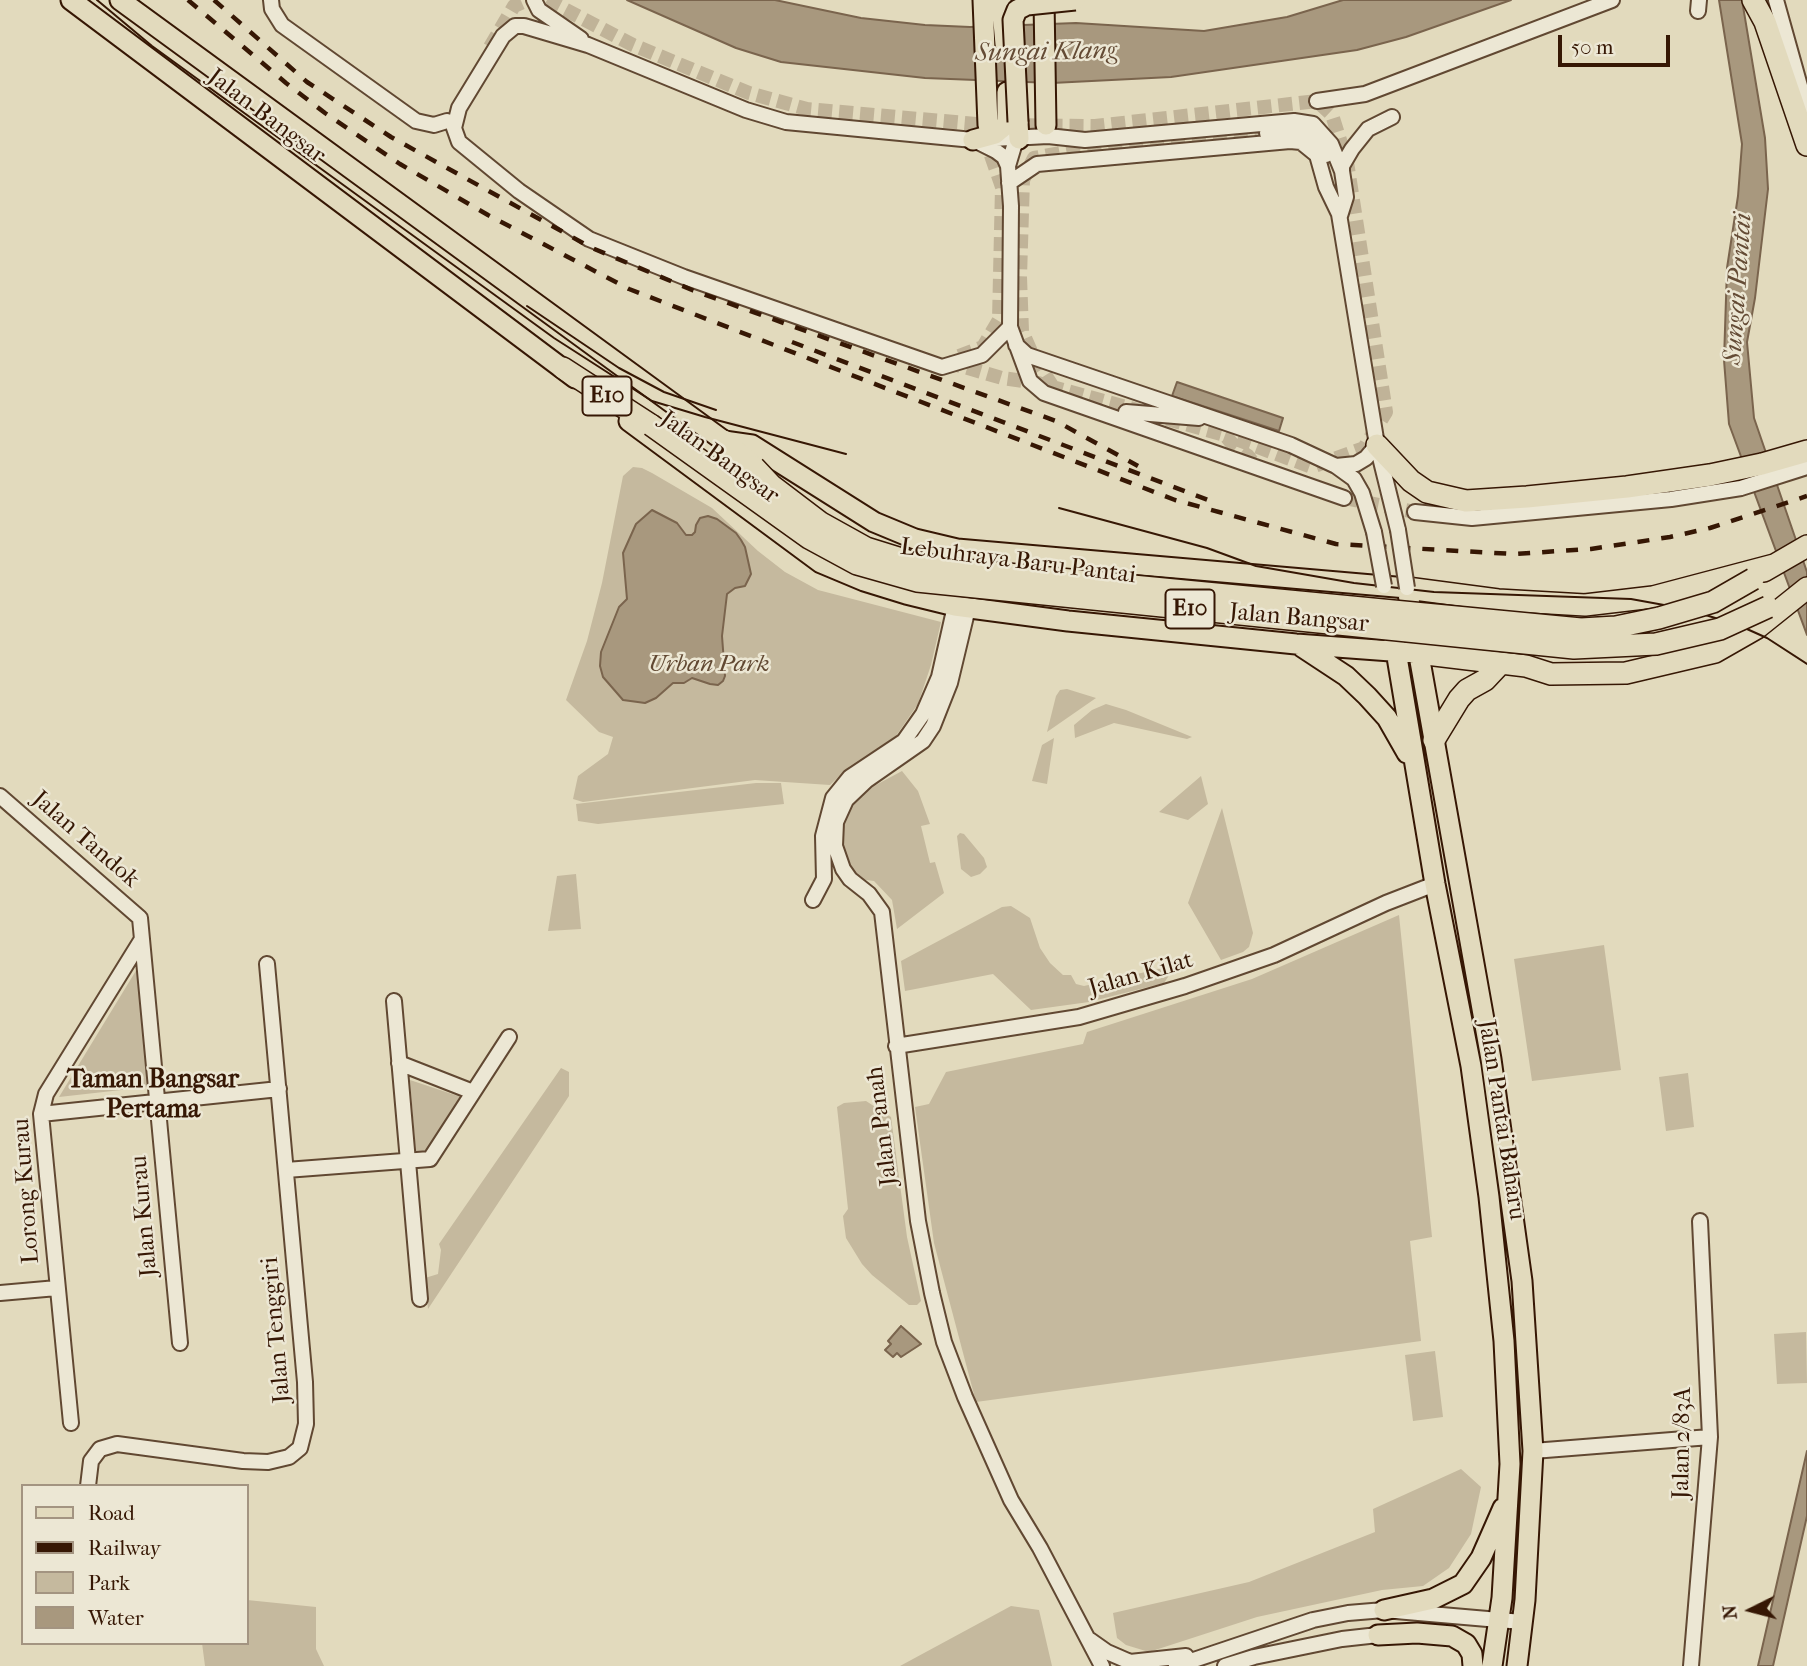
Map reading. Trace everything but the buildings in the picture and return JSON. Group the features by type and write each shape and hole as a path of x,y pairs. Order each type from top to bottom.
{"highway":[{"path":"1753,0 1774,11 1807,145"},
{"name":"Lebuhraya Baru Pantai","path":"563,368 651,425 809,538 857,564 917,581 1601,649 1656,645 1720,629 1807,587"},
{"name":"Lebuhraya Baru Pantai","path":"724,441 771,485 821,523 866,548 924,566 1581,629 1616,627 1658,618 1713,601 1807,545"},
{"path":"1377,445 1411,481 1427,492 1466,501 1530,505 1710,475 1807,451"},
{"path":"1408,587 1498,600 1585,605 1653,597 1774,565"},
{"path":"1418,653 1526,666 1551,674 1626,673 1715,652 1763,622 1807,587"},
{"path":"1498,600 1471,606 1460,627 1462,640 1469,652 1501,663"},
{"path":"1434,740 1459,699 1467,690 1485,680 1501,663"}],"main road":[{"name":"Jalan Bangsar","path":"71,0 563,368 661,446 821,563 864,581 962,607 1068,621 1296,644 1418,653"},
{"name":"Jalan Bangsar","path":"120,0 724,441 752,445 874,522 915,539 957,549 1408,587"},
{"path":"1001,0 1015,126"},
{"path":"1015,126 1013,20 1017,10 1027,5 1074,0"},
{"path":"984,8 988,120"},
{"path":"1044,8 1046,125"},
{"path":"973,140 1015,126"},
{"path":"1330,647 1352,638 1359,630 1362,617 1361,606 1354,595 1333,582"},
{"name":"Jalan Pantai Baharu","path":"1384,586 1435,884 1471,1066 1489,1197 1504,1341 1510,1464 1500,1619 1492,1666"},
{"name":"Jalan Pantai Baharu","path":"1408,587 1490,1059 1522,1281 1533,1451 1517,1666"},
{"path":"1296,644 1322,658 1367,696 1392,726 1416,769"},
{"path":"1384,1610 1433,1599 1462,1584 1482,1558 1508,1496"},
{"path":"1378,1635 1417,1633 1452,1636 1466,1644 1472,1654 1473,1666"}],"street":[{"path":"271,0 272,9 282,25 416,121 434,125 447,121"},
{"path":"534,0 540,10 587,45"},
{"path":"1317,101 1365,94 1612,0"},
{"path":"1774,11 1807,111"},
{"path":"1008,166 1004,157 996,151 973,140 786,122 746,110 587,45 524,26 515,26 503,36 460,108 454,128 459,142 519,191 589,239 684,277 942,367 982,355 1010,327"},
{"path":"1342,172 1352,149 1368,129 1392,117"},
{"path":"1340,216 1346,197 1342,172 1331,144 1313,124 1294,121 1085,140 1048,136 1015,126 1014,146 1008,166 1010,327 1030,381 1044,393 1345,498"},
{"path":"1267,134 1300,134 1316,139 1331,168 1377,445 1398,530 1408,587"},
{"path":"1009,183 1037,164 1301,142 1317,155 1326,187 1340,216"},
{"path":"1015,344 1027,355 1312,453 1336,466 1354,480 1362,493 1374,531 1384,586"},
{"path":"1126,412 1214,419"},
{"path":"1336,466 1356,464 1366,458 1377,445"},
{"path":"1415,512 1472,518 1530,505 1671,499 1741,488 1807,467"},
{"name":"Jalan Panah","path":"813,900 824,879 824,825 833,799 841,786 916,747 933,726 950,683 962,607"},
{"name":"Jalan Panah","path":"862,775 840,810 836,822 835,846 838,858 850,879 869,894 882,912 920,1234 944,1342 965,1397 1011,1500 1040,1548 1102,1666"},
{"name":"Jalan Tandok","path":"0,796 140,918"},
{"name":"Jalan Kilat","path":"897,1046 1043,1023 1124,1004 1242,968 1314,938 1386,903 1435,884"},
{"name":"Jalan Kurau","path":"140,918 180,1343"},
{"name":"Lorong Kurau","path":"71,1423 41,1114 46,1094 142,940"},
{"name":"Jalan Tenggiri","path":"88,1484 91,1461 100,1449 117,1444 256,1462 289,1457 300,1448 306,1424 305,1382 267,964"},
{"path":"394,1001 420,1299"},
{"path":"286,1170 430,1159 509,1037"},
{"path":"399,1063 473,1092"},
{"path":"41,1114 279,1089"},
{"name":"Jalan 2/83A","path":"1691,1666 1710,1437 1700,1221"},
{"path":"0,1293 57,1288"},
{"path":"1533,1451 1710,1437"},
{"path":"1176,1666 1313,1620 1348,1613 1384,1610 1522,1622"},
{"path":"1225,1666 1317,1644 1378,1635"},
{"path":"1087,1638 1107,1652 1130,1662 1222,1651"}],"green space":[{"name":"Urban Park","path":"633,467 652,473 712,508 785,572 818,590 941,622 918,704 896,736 850,766 830,785 755,780 583,802 573,799 578,776 608,754 613,737 599,732 566,700 587,641 602,583 623,476"},
{"path":"1067,689 1096,698 1047,732 1056,696 1060,690"},
{"path":"1106,704 1192,737 1187,739 1114,723 1075,738 1074,725 1092,710"},
{"path":"1054,738 1047,784 1032,781 1042,745"},
{"path":"902,771 918,791 930,824 921,826 930,863 935,862 944,893 897,929 892,900 874,881 859,879 846,865 841,853 841,833 851,806 874,786"},
{"path":"1201,776 1208,804 1188,820 1159,812"},
{"path":"756,783 781,783 784,804 598,824 578,821 576,804"},
{"path":"1222,808 1253,933 1249,947 1221,960 1188,903"},
{"path":"964,834 984,858 987,867 980,874 971,877 961,869 957,836"},
{"path":"576,874 581,929 548,931 557,876"},
{"path":"1011,906 1030,918 1040,948 1050,963 1063,975 1071,975 1076,984 1084,986 1163,968 1169,973 1168,977 1164,983 1089,1002 1031,1010 993,974 905,991 901,961 1002,907"},
{"path":"1399,915 1432,1237 1410,1241 1421,1341 976,1402 934,1243 915,1107 929,1104 946,1072 1083,1044 1087,1032 1252,979"},
{"path":"1604,945 1621,1070 1532,1081 1514,959"},
{"path":"137,969 148,1087 59,1097"},
{"path":"561,1068 569,1072 569,1096 428,1309 425,1278 438,1274 441,1250 439,1244"},
{"path":"1688,1073 1694,1127 1666,1131 1659,1077"},
{"path":"410,1080 464,1098 424,1154 416,1154"},
{"path":"866,1101 891,1117 907,1237 921,1301 917,1305 909,1305 872,1275 846,1238 843,1216 848,1209 837,1107 844,1103"},
{"path":"1806,1332 1807,1383 1777,1384 1774,1334"},
{"path":"1435,1351 1443,1417 1413,1421 1405,1355"},
{"path":"1461,1469 1481,1487 1471,1534 1449,1568 1423,1586 1382,1590 1257,1617 1149,1652 1126,1645 1117,1638 1113,1613 1249,1582 1375,1532 1373,1509"},
{"path":"248,1600 316,1607 316,1649 324,1666 205,1666 202,1645 248,1645"},
{"path":"1011,1606 1039,1610 1052,1666 900,1666"}],"water":[{"name":"Sungai Klang","path":"627,0 775,0 861,18 925,25 970,27 1076,23 1204,31 1287,17 1343,0 1511,0 1406,37 1357,50 1171,77 1052,83 925,78 781,62 736,48"},
{"name":"Sungai Pantai","path":"1719,0 1742,0 1765,138 1768,189 1747,342 1754,418 1807,572 1807,635 1729,424 1724,360 1727,268 1738,196 1742,144"},
{"path":"1177,382 1283,418 1279,431 1172,396"},
{"path":"652,510 677,523 686,535 695,532 700,518 708,516 717,519 741,540 751,574 745,586 735,588 727,594 722,636 725,676 723,681 718,685 692,678 684,683 673,683 656,698 645,703 623,700 603,677 600,666 601,652 619,607 627,599 623,553 636,524"},
{"path":"901,1326 921,1344 901,1357 897,1353 893,1357 885,1350 891,1344 888,1341"},
{"path":"1807,1451 1807,1516 1773,1666 1758,1666"}],"tunnel":[{"path":"490,47 514,6 528,0"},
{"path":"547,0 633,45 749,93 807,109 988,125 1095,126 1317,101 1332,115 1347,162 1386,412 1364,448 1312,467 1225,435"},
{"path":"1053,387 1033,356 1022,331 1020,277 1023,180 1034,158 1071,151 1267,133"},
{"path":"959,356 983,347 999,320 1002,187 986,141"},
{"path":"947,362 1141,411"},
{"path":"1167,419 1225,435 1256,466"},
{"path":"1344,498 1415,512"}],"tram line":[{"path":"97,0 152,46 554,338 652,401 846,454"},
{"path":"527,306 619,368 664,392 716,410"},
{"path":"1059,508 1207,548 1256,566 1354,583 1434,592 1631,599 1686,609 1738,625 1767,638 1807,664"}],"railway":[{"path":"188,0 286,83 400,164 488,215 629,289 1175,500 1336,544 1513,554 1591,549 1670,537 1710,528 1807,496"},
{"path":"214,0 307,82 391,137 592,248 692,290 1056,421 1138,466"},
{"path":"792,342 1208,500"}],"district":[{"name":"Taman Bangsar Pertama","path":"153,1096"}]}
